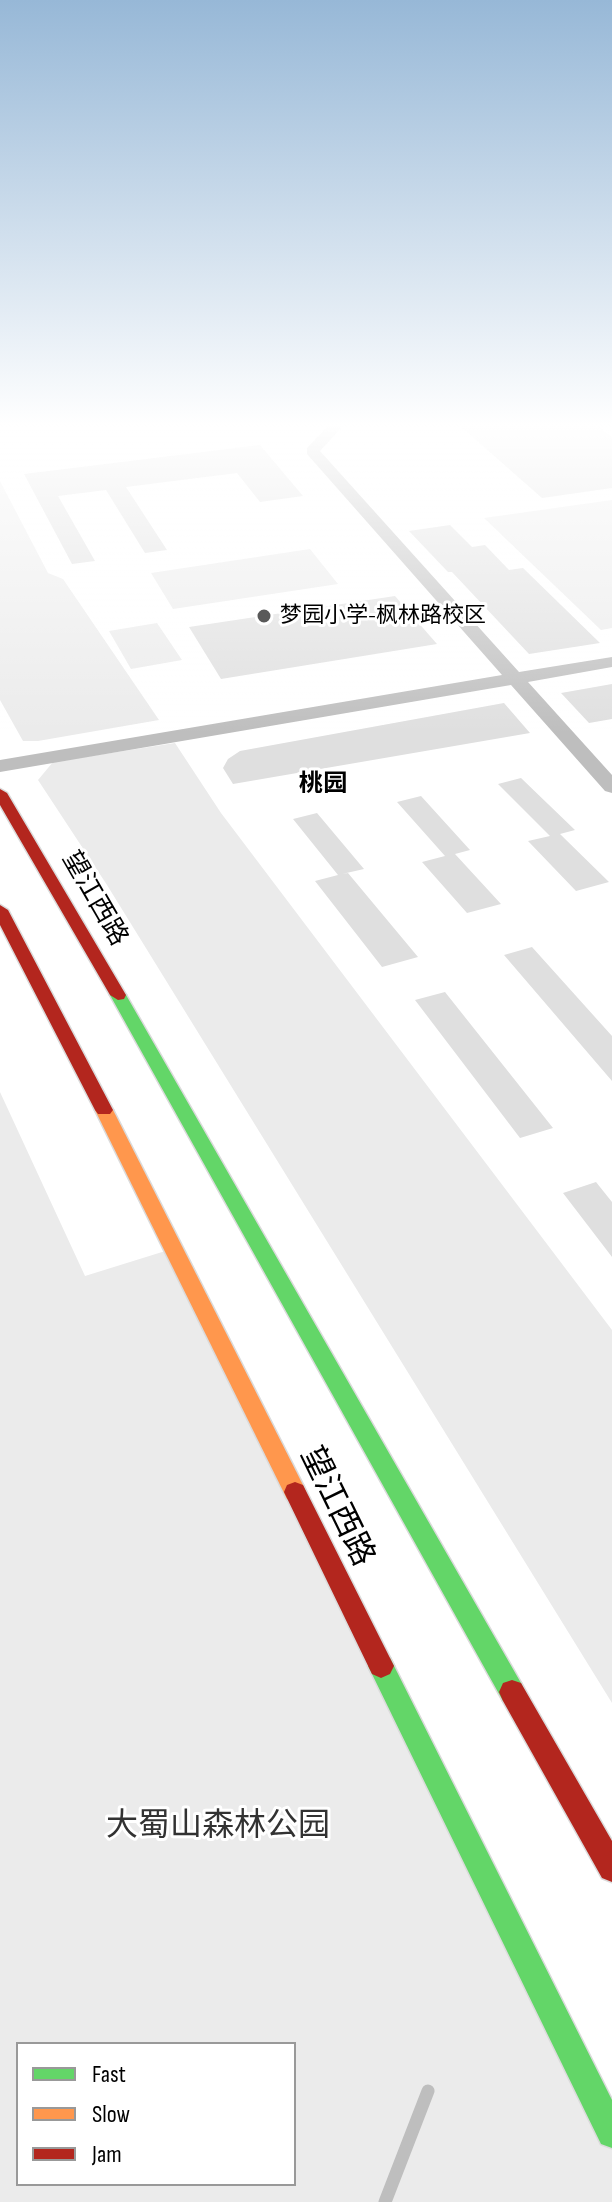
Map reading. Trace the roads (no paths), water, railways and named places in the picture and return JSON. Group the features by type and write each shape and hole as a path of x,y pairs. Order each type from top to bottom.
{"main road":[{"name":"望江西路","path":"0,793 39,856 612,1868"},
{"name":"望江西路","path":"0,910 175,1248 612,2133"}],"street":[{"path":"381,528 612,787"},
{"path":"0,766 612,662"}],"waterway":[{"path":"385,2202 428,2091"}],"place":[{"name":"梦园小学-枫林路校区","path":"264,616"}],"district":[{"name":"桃园","path":"323,785"}],"park label":[{"name":"大蜀山森林公园","path":"218,1827"}]}
